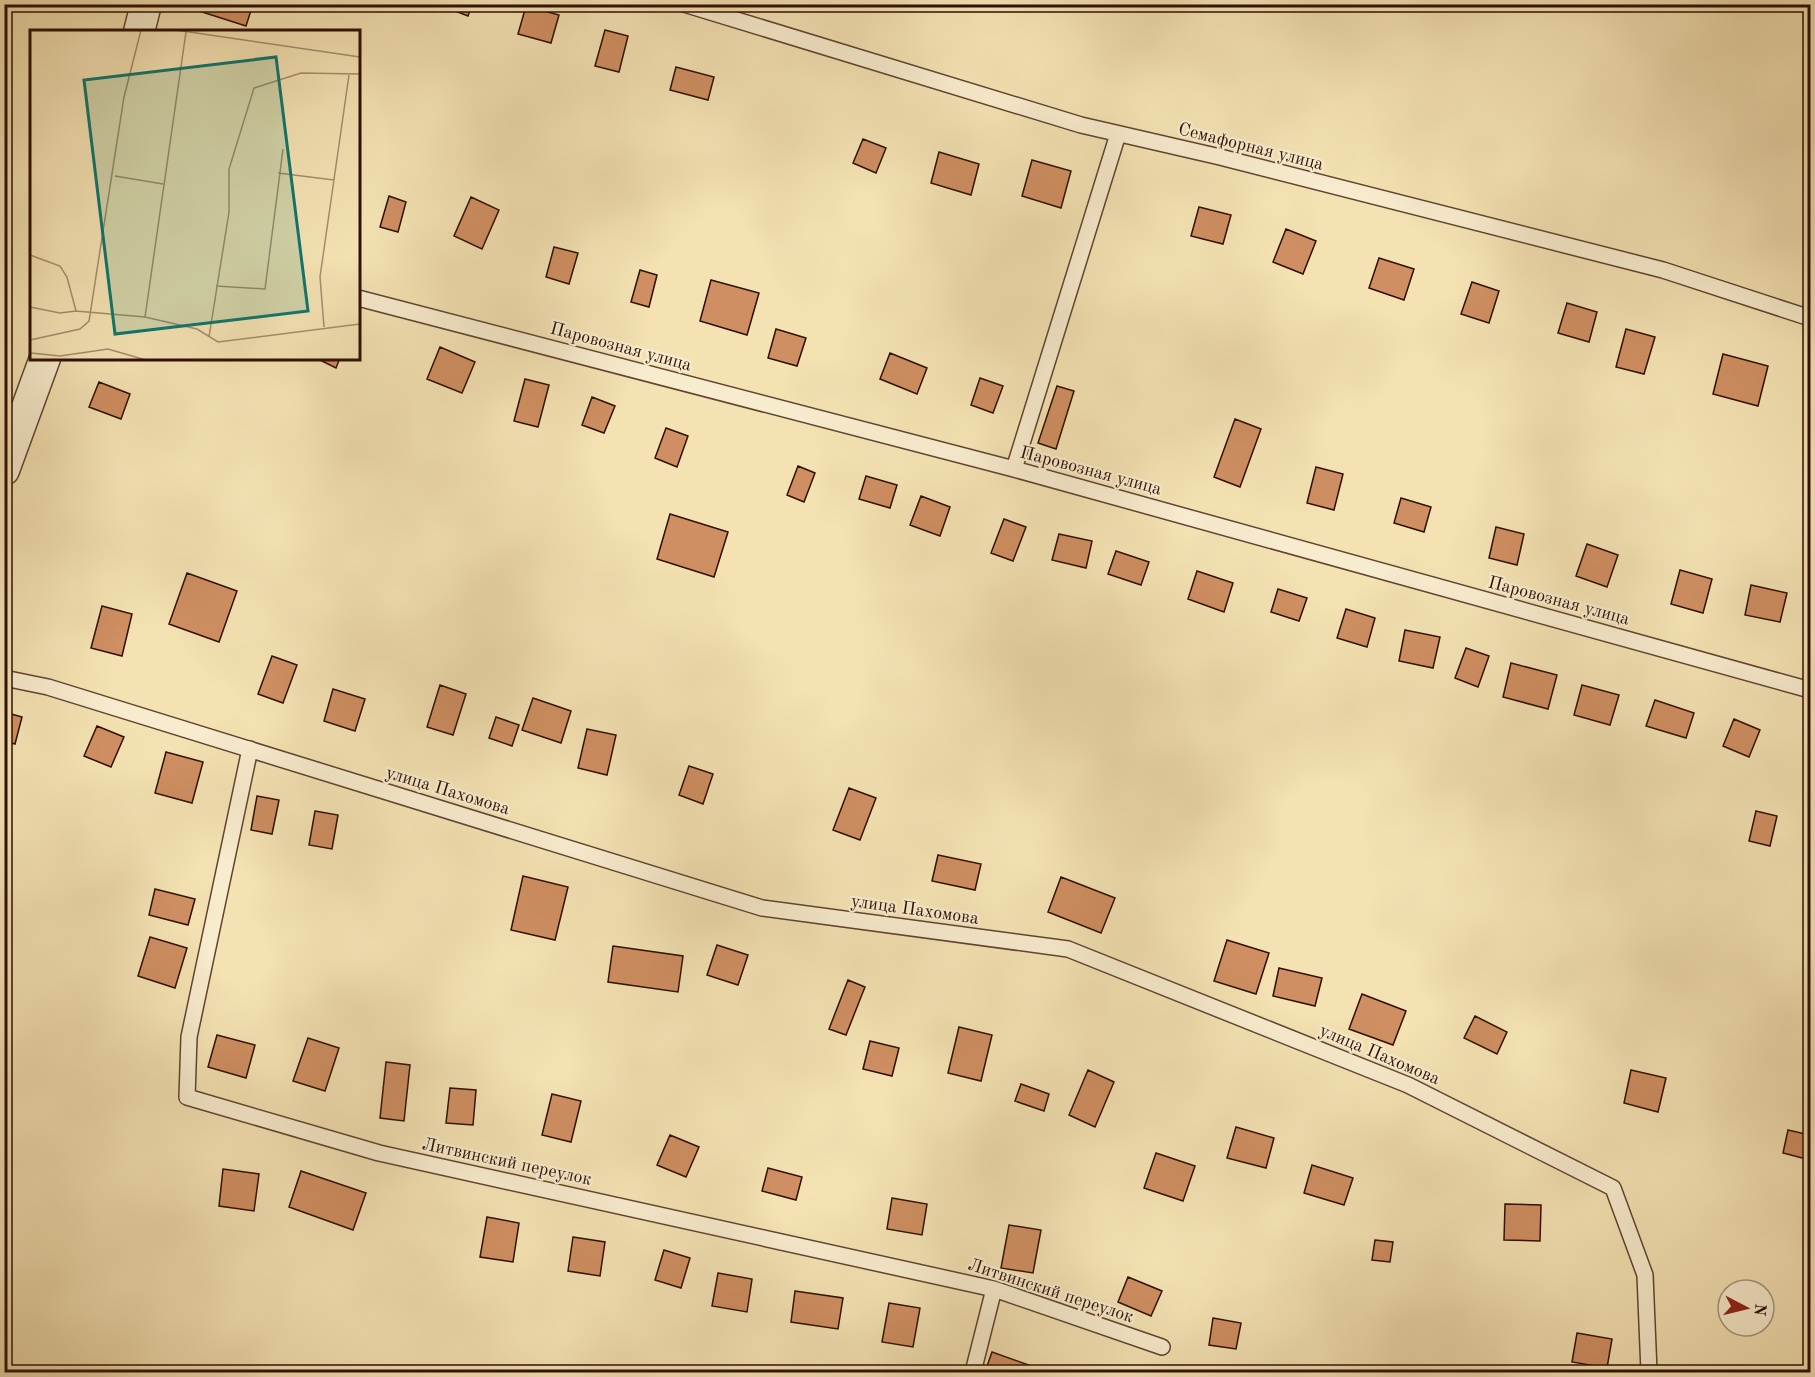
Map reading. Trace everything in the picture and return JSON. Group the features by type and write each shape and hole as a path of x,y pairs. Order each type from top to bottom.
{"street":[{"path":"140,30 146,4"},
{"path":"4,470 44,360"}],"lane":[{"name":"Семафорная улица","path":"684,4 1081,125 1231,160 1663,270 1810,318"},
{"path":"1014,469 1119,134"},
{"name":"Паровозная улица","path":"360,299 1014,469 1810,690"},
{"name":"улица Пахомова","path":"4,678 48,687 762,908 1068,949 1408,1085 1613,1188 1645,1275 1649,1372"},
{"name":"Литвинский переулок","path":"250,749 189,1037 187,1097 379,1153 994,1289 1162,1347"},
{"path":"973,1372 994,1289"}],"building":[{"path":"201,4 253,4 246,26 199,11"},
{"path":"437,4 472,4 468,16"},
{"path":"526,6 559,15 551,43 518,34"},
{"path":"605,30 628,36 619,72 595,66"},
{"path":"676,67 714,77 708,100 670,90"},
{"path":"863,139 886,148 876,173 853,163"},
{"path":"939,152 979,164 971,195 931,183"},
{"path":"1032,160 1071,171 1061,208 1022,196"},
{"path":"389,196 406,202 398,232 380,227"},
{"path":"471,197 499,210 482,249 454,236"},
{"path":"1199,207 1231,215 1223,244 1191,236"},
{"path":"1286,229 1316,241 1303,274 1273,262"},
{"path":"554,247 578,253 569,284 546,277"},
{"path":"1379,258 1414,269 1404,300 1369,288"},
{"path":"640,270 657,275 649,307 631,302"},
{"path":"711,280 759,293 747,335 700,321"},
{"path":"1472,282 1499,291 1489,323 1461,314"},
{"path":"1567,303 1597,312 1589,342 1558,333"},
{"path":"776,329 806,338 797,366 768,358"},
{"path":"1626,329 1655,337 1644,374 1616,367"},
{"path":"440,347 475,362 462,393 427,379"},
{"path":"890,353 927,368 917,394 880,379"},
{"path":"1723,354 1768,366 1758,406 1713,394"},
{"path":"320,360 339,360 336,368"},
{"path":"980,378 1003,386 993,413 971,405"},
{"path":"525,379 549,385 538,427 514,421"},
{"path":"99,382 130,394 121,419 89,407"},
{"path":"1057,386 1074,391 1056,449 1038,443"},
{"path":"592,397 615,406 604,433 582,425"},
{"path":"1235,419 1261,429 1240,487 1214,477"},
{"path":"666,428 688,436 677,467 655,458"},
{"path":"798,466 815,473 804,502 787,495"},
{"path":"1316,467 1343,474 1334,510 1307,503"},
{"path":"866,476 897,485 890,508 859,499"},
{"path":"921,496 950,507 940,536 910,525"},
{"path":"1401,498 1431,507 1424,532 1394,523"},
{"path":"670,514 728,532 714,577 657,559"},
{"path":"1004,519 1026,527 1013,561 991,553"},
{"path":"1496,527 1524,534 1517,565 1489,558"},
{"path":"1059,534 1092,541 1086,568 1052,560"},
{"path":"1587,544 1618,555 1607,587 1576,576"},
{"path":"1116,551 1149,562 1141,585 1108,574"},
{"path":"1680,570 1712,579 1703,613 1671,604"},
{"path":"1197,571 1233,583 1224,612 1188,599"},
{"path":"187,573 237,591 219,642 169,624"},
{"path":"1751,585 1787,593 1780,622 1745,615"},
{"path":"1278,589 1307,598 1299,621 1271,612"},
{"path":"102,606 132,614 122,656 91,648"},
{"path":"1346,609 1375,618 1367,647 1337,638"},
{"path":"1405,630 1440,637 1433,668 1399,661"},
{"path":"1466,648 1489,656 1478,687 1455,678"},
{"path":"272,656 297,665 283,703 258,694"},
{"path":"1511,663 1557,675 1548,709 1503,697"},
{"path":"440,685 466,694 453,735 427,727"},
{"path":"1582,685 1619,695 1610,725 1574,715"},
{"path":"333,689 365,699 355,731 324,721"},
{"path":"533,698 571,711 561,743 522,730"},
{"path":"1655,700 1694,713 1686,738 1646,726"},
{"path":"4,712 22,717 15,744 4,741"},
{"path":"496,717 519,725 512,746 489,738"},
{"path":"1734,719 1760,730 1749,757 1723,746"},
{"path":"97,726 124,737 111,767 84,756"},
{"path":"587,729 616,735 607,775 578,768"},
{"path":"166,752 203,762 192,803 155,793"},
{"path":"689,766 713,774 703,804 679,795"},
{"path":"849,788 876,798 860,840 833,830"},
{"path":"257,796 279,800 272,834 251,830"},
{"path":"315,811 338,815 332,849 309,845"},
{"path":"1756,811 1777,816 1770,846 1749,841"},
{"path":"938,855 981,864 975,890 932,881"},
{"path":"523,876 568,887 555,940 511,930"},
{"path":"1061,877 1115,898 1101,933 1048,912"},
{"path":"155,889 195,899 188,925 149,915"},
{"path":"150,937 187,948 175,988 138,976"},
{"path":"1227,940 1269,953 1256,994 1214,981"},
{"path":"717,945 748,955 738,985 707,975"},
{"path":"613,946 683,956 678,992 608,982"},
{"path":"1279,968 1322,978 1315,1006 1273,996"},
{"path":"848,980 865,987 846,1035 829,1029"},
{"path":"1362,994 1406,1011 1393,1045 1349,1029"},
{"path":"1475,1016 1507,1032 1497,1054 1464,1038"},
{"path":"959,1027 992,1035 981,1081 948,1073"},
{"path":"217,1035 255,1045 246,1078 208,1067"},
{"path":"308,1038 339,1048 325,1091 293,1081"},
{"path":"870,1041 899,1048 892,1076 863,1069"},
{"path":"386,1062 410,1065 404,1121 380,1118"},
{"path":"1088,1070 1114,1082 1095,1127 1069,1115"},
{"path":"1631,1070 1666,1078 1658,1112 1624,1103"},
{"path":"1021,1084 1049,1094 1044,1111 1015,1101"},
{"path":"450,1088 476,1090 473,1125 446,1123"},
{"path":"552,1094 581,1101 571,1142 542,1135"},
{"path":"1236,1127 1274,1138 1266,1168 1227,1158"},
{"path":"1788,1130 1810,1135 1810,1160 1783,1153"},
{"path":"670,1135 699,1147 686,1177 657,1165"},
{"path":"1156,1153 1195,1166 1183,1201 1144,1188"},
{"path":"1312,1165 1353,1178 1344,1205 1304,1193"},
{"path":"768,1168 802,1177 796,1200 762,1191"},
{"path":"223,1169 259,1174 254,1211 219,1206"},
{"path":"301,1171 366,1193 353,1230 289,1207"},
{"path":"892,1198 927,1204 922,1235 887,1229"},
{"path":"1505,1204 1541,1205 1540,1241 1504,1240"},
{"path":"487,1217 519,1223 513,1262 480,1257"},
{"path":"1009,1225 1041,1230 1033,1273 1001,1268"},
{"path":"573,1237 605,1242 600,1276 568,1271"},
{"path":"1375,1240 1393,1242 1390,1262 1372,1260"},
{"path":"664,1250 690,1258 681,1288 655,1280"},
{"path":"718,1273 752,1279 747,1312 712,1306"},
{"path":"1128,1277 1162,1291 1151,1316 1118,1302"},
{"path":"795,1291 843,1298 838,1329 791,1322"},
{"path":"889,1303 920,1308 913,1347 882,1342"},
{"path":"1213,1318 1241,1323 1236,1349 1209,1345"},
{"path":"1577,1333 1612,1339 1607,1368 1572,1362"},
{"path":"992,1352 1037,1368 1036,1372 985,1372"}]}
